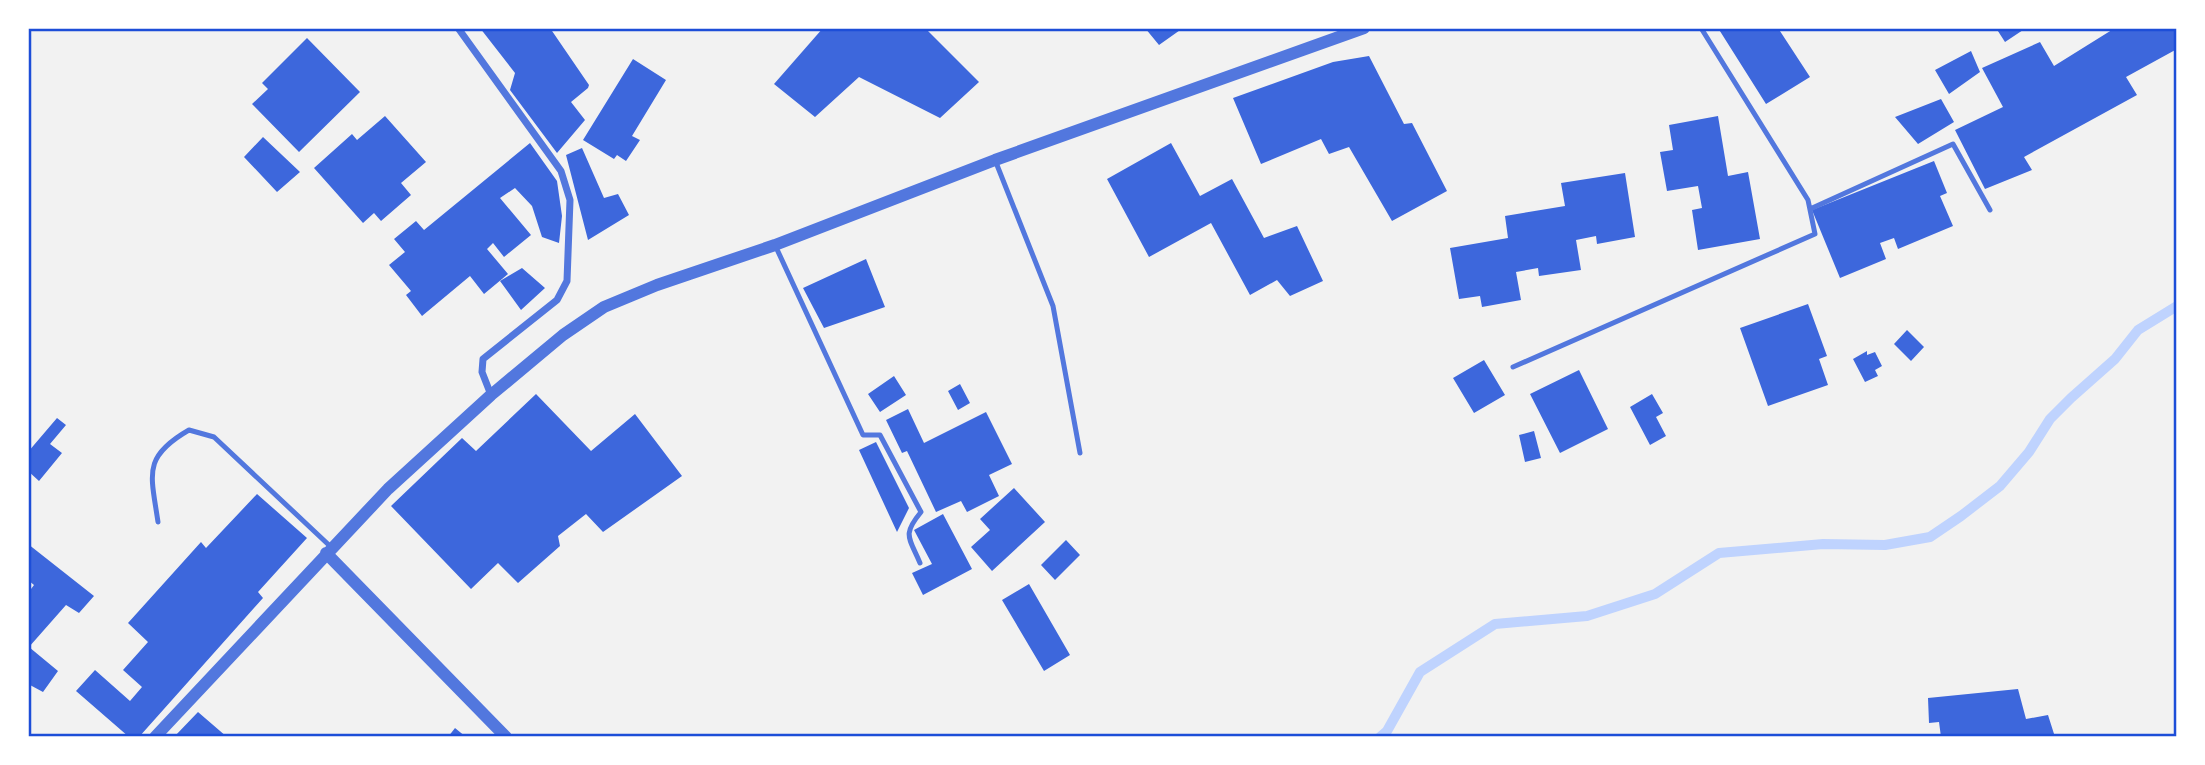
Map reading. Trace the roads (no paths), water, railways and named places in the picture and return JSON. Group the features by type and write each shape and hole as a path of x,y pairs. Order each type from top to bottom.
{"street":[{"path":"458,28 561,171 570,200 567,281 557,300 484,359 482,372 491,395"},
{"path":"155,737 388,489 491,395 563,335 604,307 657,285 775,245 995,160 1364,28"},
{"path":"328,550 506,737"}],"lane":[{"path":"1513,367 1815,234 1808,200 1701,28"},
{"path":"1810,209 1953,144 1990,210"},
{"path":"995,160 1053,306 1080,453"},
{"path":"775,245 863,435 880,435 921,512 910,526 908,535 920,563"},
{"path":"158,522 150,473 164,448 189,430 214,437 328,550"}],"waterway":[{"path":"1380,737 1387,731 1420,672 1495,624 1587,616 1655,594 1719,553 1823,544 1885,545 1930,537 2000,486 2029,452 2050,419 2115,359 2138,330 2177,306"}]}
